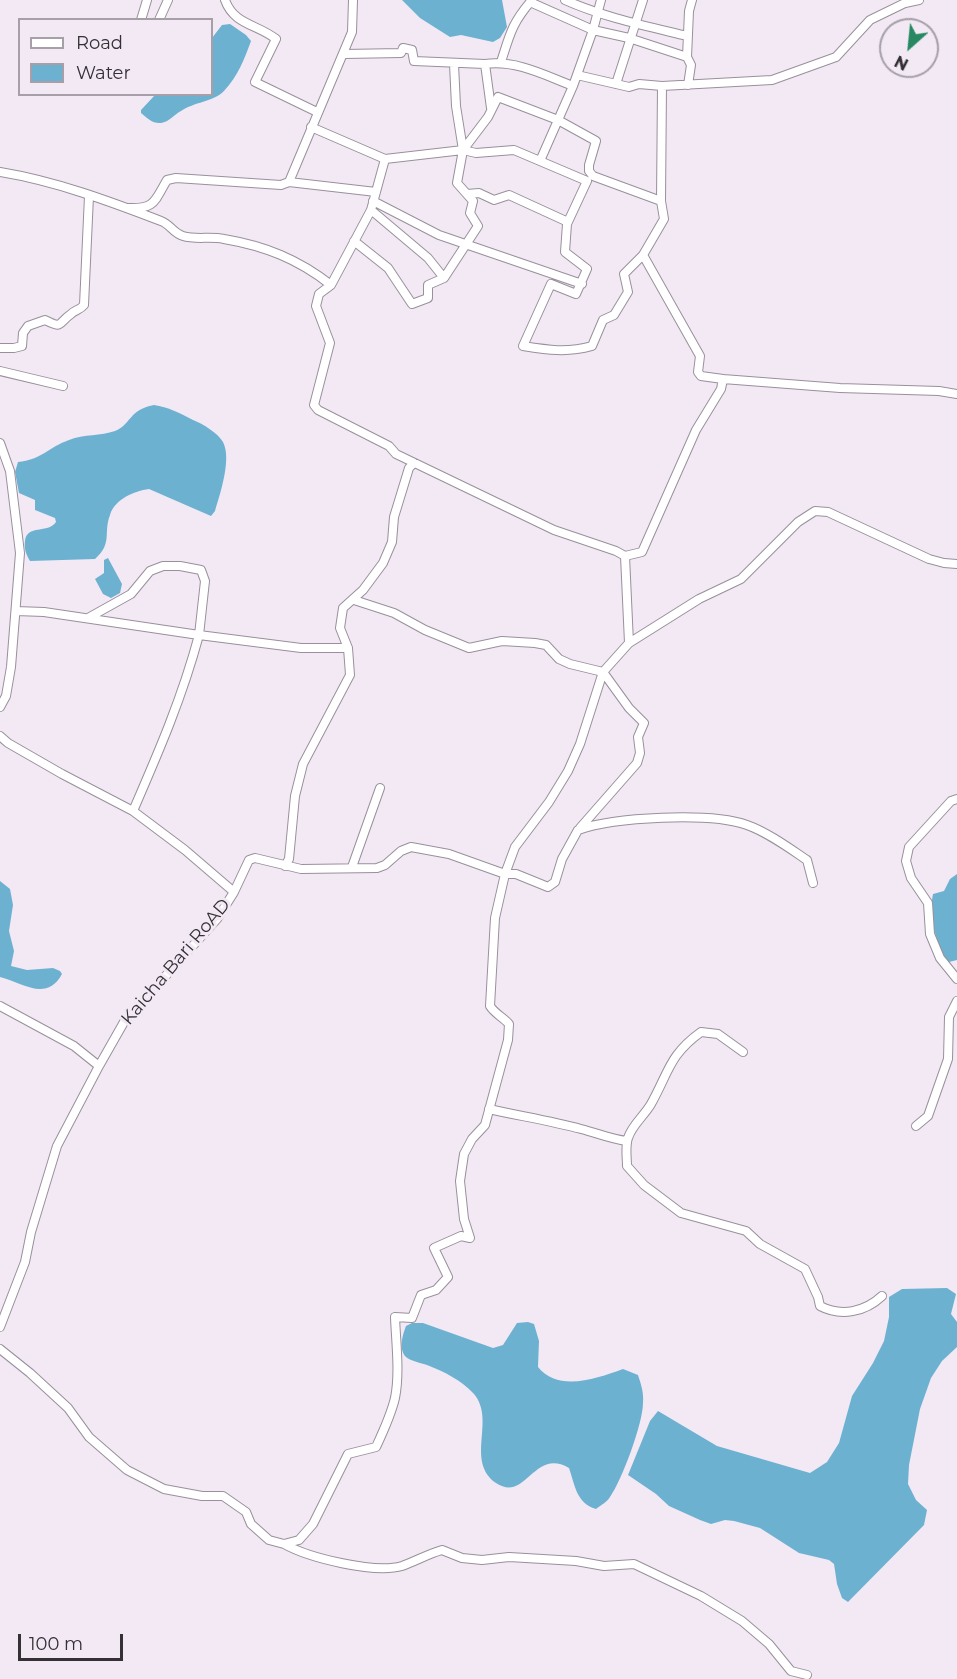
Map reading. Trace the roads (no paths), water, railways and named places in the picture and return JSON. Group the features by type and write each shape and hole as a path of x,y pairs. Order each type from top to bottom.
{"street":[{"path":"142,18 147,0"},
{"path":"160,18 168,0"},
{"path":"225,0 229,11 243,22 268,32 276,39 255,82 317,112"},
{"path":"289,182 352,32 353,0"},
{"path":"565,0 580,7 687,36"},
{"path":"540,160 573,86 601,0"},
{"path":"616,84 643,0"},
{"path":"688,85 691,65 687,57 687,36 692,0"},
{"path":"577,75 628,87 639,84 662,86 772,80 836,57 870,20 905,3 919,0"},
{"path":"501,62 514,24 520,12 531,1 593,30 629,38 687,57"},
{"path":"344,54 401,53 403,48 412,50 414,61 453,64 501,62 526,67 573,86"},
{"path":"354,241 388,268 412,304 428,298 428,285 444,278 478,226 470,213 473,201 457,183 463,150 456,106 453,64"},
{"path":"485,64 491,108"},
{"path":"463,150 488,117 498,97 558,120 596,141 589,165 590,178 568,222 565,252 587,269 582,284 576,294 551,284 522,346 573,351 592,346 603,320 614,315 628,292 624,274 643,255 664,219 662,86"},
{"path":"311,127 385,159 463,150 476,153 514,150 662,201"},
{"path":"385,159 371,210 331,285 319,294 316,306 330,343 314,405 318,410 389,446 396,454 554,530 626,556 642,552 696,430 721,389 723,379"},
{"path":"0,172 129,208 166,222 176,234 186,237 221,238 271,251 308,268 331,285"},
{"path":"129,208 145,209 154,202 166,180 176,178 281,185 289,182 374,196 439,235 468,243 582,284"},
{"path":"467,194 479,193 494,200 509,195 568,222"},
{"path":"0,348 14,348 22,345 23,333 28,326 45,320 56,326 62,324 84,305 89,196"},
{"path":"371,210 428,258 444,278"},
{"path":"643,255 700,356 698,372 701,376 840,388 939,391 957,394"},
{"path":"0,371 63,386"},
{"path":"0,443 2,456 10,471 20,554 11,667 6,696 0,708"},
{"path":"285,866 289,859 295,796 303,764 350,675 348,648 340,628 343,608 354,600 383,563 392,542 394,517 414,462"},
{"path":"284,1544 298,1540 314,1524 348,1454 376,1447 395,1398 397,1364 395,1317 412,1318 421,1295 436,1290 448,1277 434,1248 460,1236 470,1238 464,1219 460,1181 464,1154 472,1139 485,1125 508,1040 509,1024 490,1006 495,918 505,874 514,847 549,802 568,771 580,744 603,672 629,643 699,599 741,579 798,522 814,511 828,512 929,559 944,564 957,564"},
{"path":"626,556 629,643"},
{"path":"87,618 131,594 150,571 163,566 201,570 205,580 199,635 186,683 133,811"},
{"path":"234,892 249,860 255,858 302,869 377,868 385,865 401,851 411,847 449,854 505,874 516,874 548,887 555,882 562,859 578,830 637,763 640,753 638,737 644,723 629,708 603,672 570,664 559,659 546,645 535,643 502,641 469,648 425,630 394,613 354,600"},
{"path":"16,611 44,612 301,648 348,648"},
{"name":"Kaicha Bari RoAD","path":"0,736 44,764 133,811 185,850 234,892 217,919 124,1022 99,1066 57,1146 31,1232 25,1262 0,1327"},
{"path":"352,867 380,788"},
{"path":"957,799 951,801 909,847 906,861 911,878 928,903 930,934 940,958 957,979"},
{"path":"578,830 596,824 637,819 708,818 747,825 807,860 813,883"},
{"path":"916,1126 928,1116 948,1059 950,1017 957,1002"},
{"path":"0,1006 74,1046 99,1066"},
{"path":"743,1052 718,1034 701,1032 685,1043 671,1062 650,1105 631,1131 627,1141 627,1166 644,1185 681,1213 746,1232 760,1244 805,1269 820,1306 830,1311 846,1313 874,1304 882,1296"},
{"path":"489,1110 558,1123 610,1139 627,1141"},
{"path":"0,1349 68,1408 89,1437 127,1470 164,1489 201,1496 223,1496 246,1512 251,1524 269,1540 323,1560 383,1568 402,1566 427,1554 442,1550 462,1558 482,1560 509,1557 576,1561 604,1566 634,1564 702,1596 734,1616 769,1644 791,1671 807,1676"}],"water":[{"path":"402,0 502,0 507,27 500,38 493,42 461,35 450,37 420,18"},
{"path":"230,24 251,41 237,74 229,85 220,95 186,108 169,120 158,123 148,119 141,113 141,110 154,96 213,96 213,37 222,25"},
{"path":"154,405 174,411 201,424 214,432 223,442 226,467 215,511 211,516 149,489 143,490 121,500 112,509 108,521 106,543 95,559 30,561 25,549 27,536 34,531 48,528 56,522 55,518 35,510 35,500 19,493 15,472 18,462 33,459 75,438 115,431 139,410"},
{"path":"108,558 122,584 120,593 111,598 103,594 95,579 104,573 104,560"},
{"path":"957,874 957,960 949,962 945,960 936,936 932,920 932,903 933,894 944,891 950,879"},
{"path":"0,881 10,889 13,905 9,931 14,951 11,966 27,970 53,968 60,971 62,974 56,983 49,987 33,988 0,977"},
{"path":"947,1288 956,1294 951,1314 957,1322 957,1347 942,1361 931,1378 920,1409 909,1465 908,1484 916,1500 927,1510 924,1525 848,1602 842,1598 834,1564 829,1560 799,1553 760,1528 734,1521 725,1520 711,1524 700,1520 669,1506 628,1475 650,1421 658,1411 717,1446 810,1473 827,1462 839,1443 852,1396 884,1341 889,1317 889,1297 902,1289"},
{"path":"412,1323 423,1323 493,1348 503,1345 517,1323 534,1324 539,1341 538,1367 546,1375 556,1379 578,1381 623,1369 638,1375 643,1399 636,1437 615,1489 596,1509 580,1498 569,1468 557,1463 547,1464 515,1486 506,1487 496,1483 487,1474 483,1463 482,1416 480,1404 474,1394 446,1374 406,1357 402,1350 406,1326"}]}
